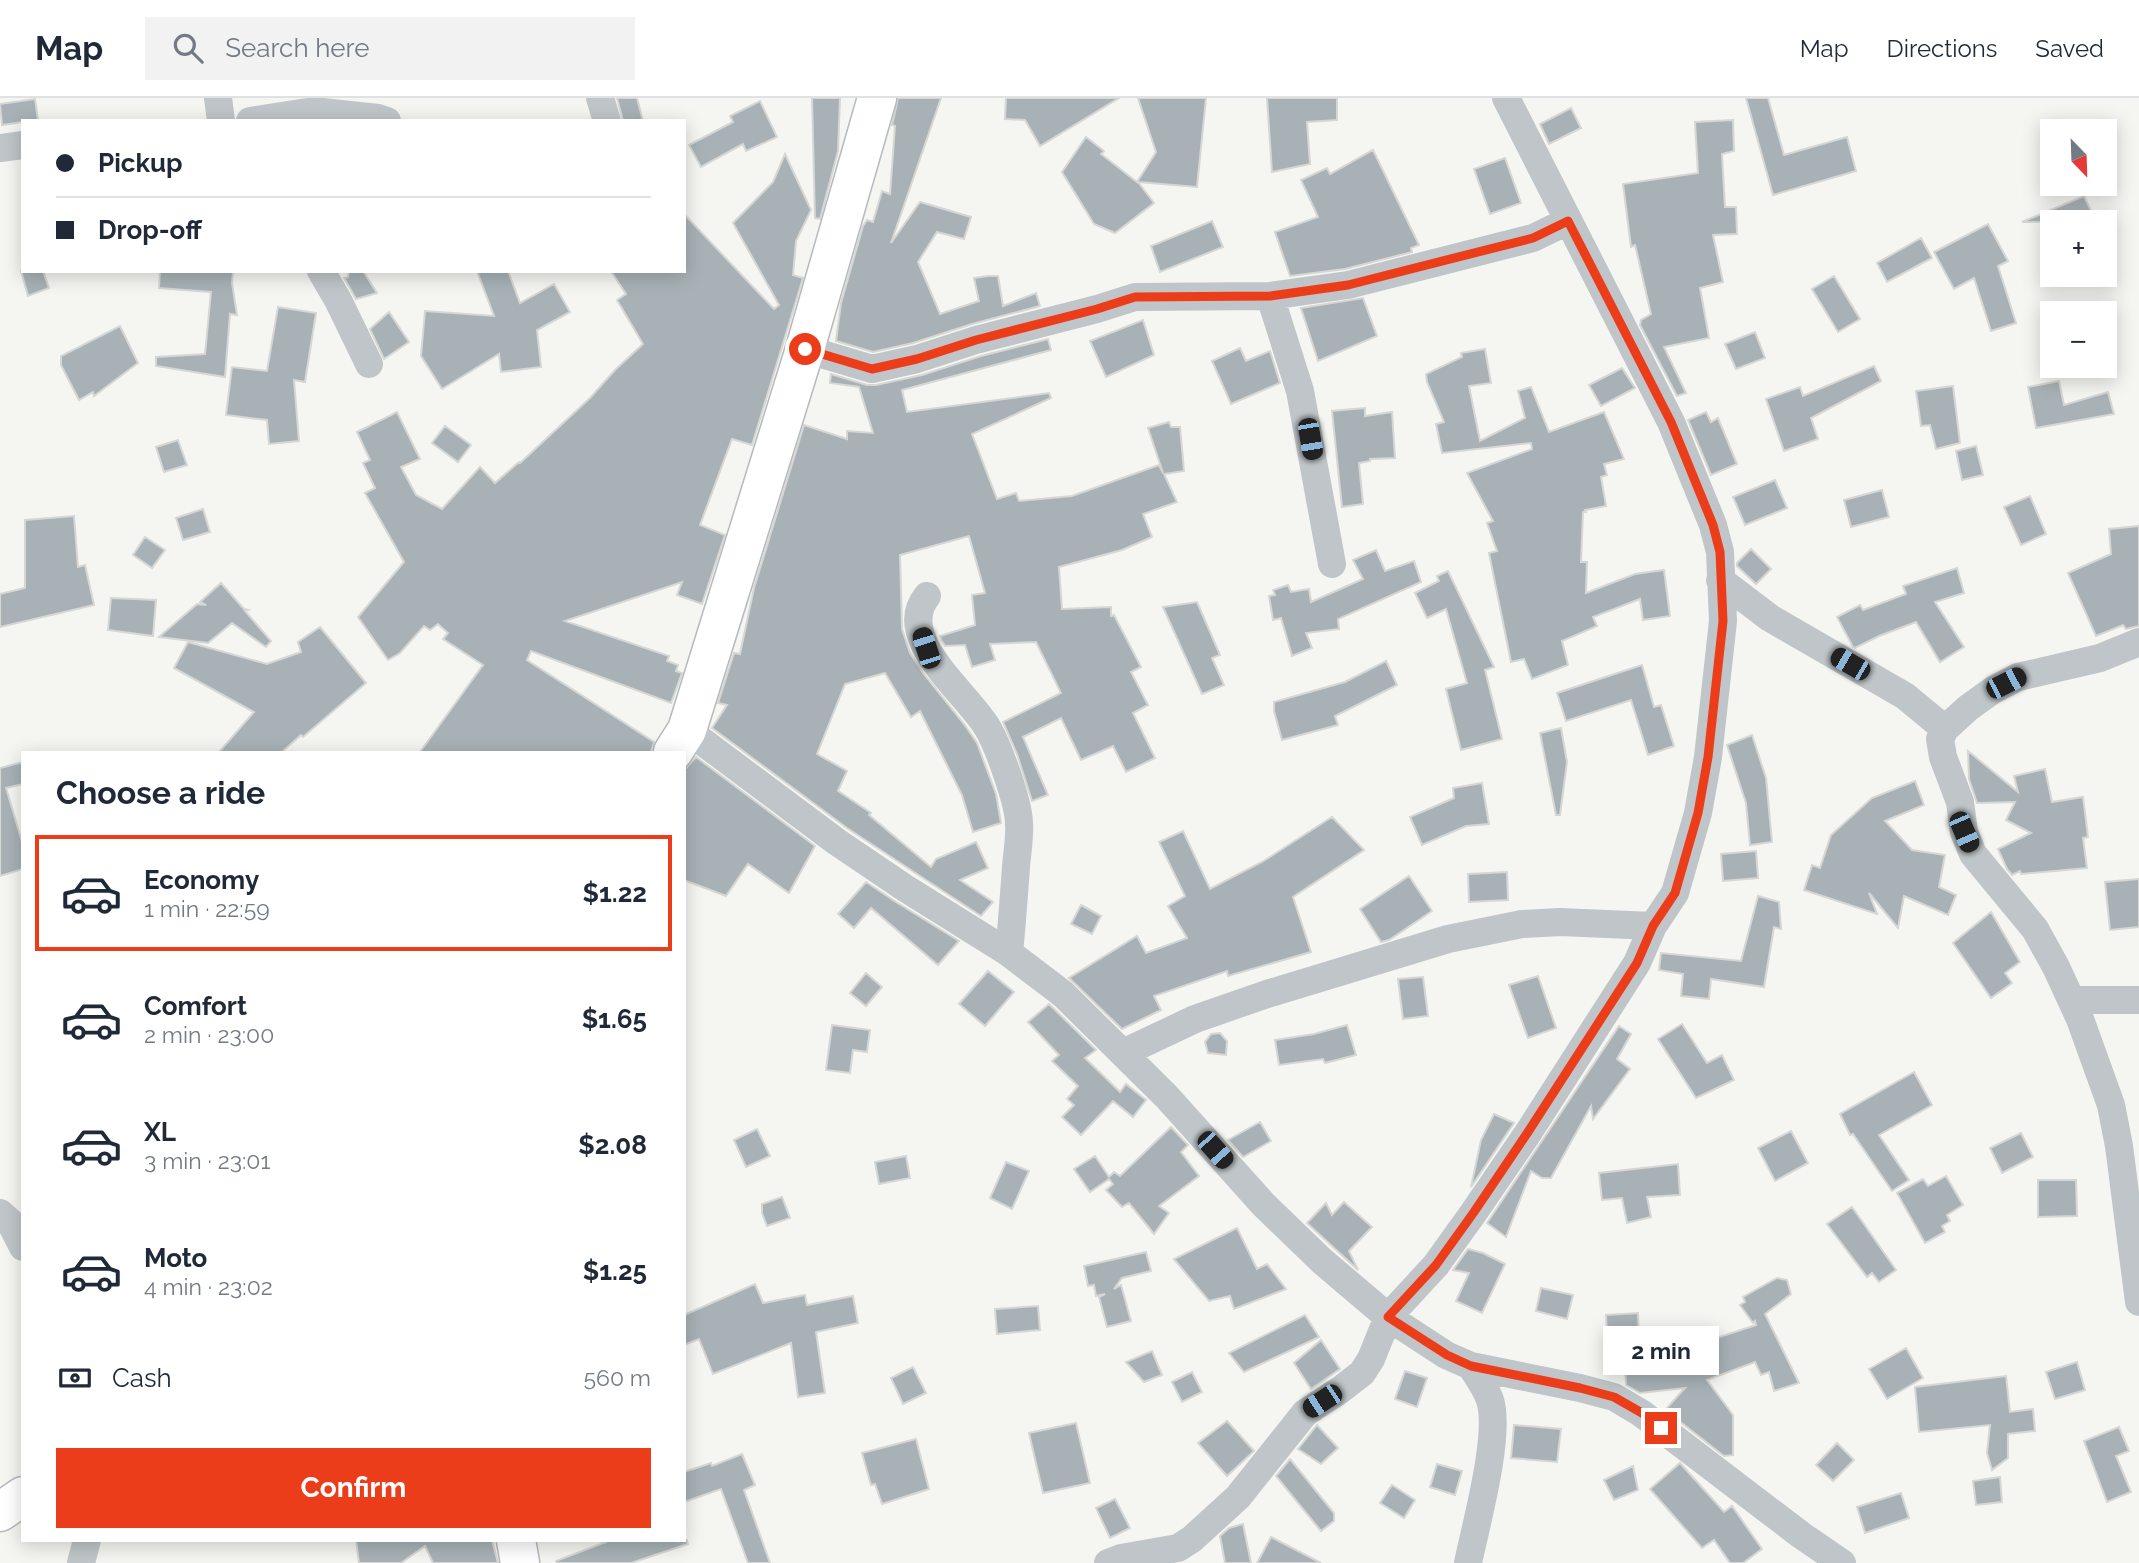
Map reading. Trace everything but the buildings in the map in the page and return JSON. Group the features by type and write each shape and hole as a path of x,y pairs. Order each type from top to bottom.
{"street":[{"path":"218,98 221,119"},
{"path":"600,98 606,119"},
{"path":"877,98 805,349 680,741 1010,953 1063,994 1167,1097 1263,1203 1322,1261 1388,1317 1447,1355 1471,1366 1614,1397 1642,1413 1801,1535 1842,1563"},
{"path":"1108,1563 1121,1558 1178,1548 1192,1539 1238,1497 1305,1413 1362,1373 1371,1359 1388,1317 1436,1265 1528,1132 1637,963 1653,926 1675,893 1698,813 1708,757 1723,621 1720,552 1713,525 1671,422 1506,98"},
{"path":"263,119 314,111 381,119"},
{"path":"0,148 21,145"},
{"path":"805,349 872,369 917,359 976,340 1135,297 1270,296 1381,278 1533,238 1568,221"},
{"path":"322,273 369,364"},
{"path":"1270,296 1300,391 1332,564"},
{"path":"1720,580 1770,618 1905,696 1945,729"},
{"path":"927,596 919,605 917,620 926,648 940,670 970,702 988,728 1008,778 1020,822 1010,953"},
{"path":"2139,642 2099,658 2018,677 1993,690 1945,729 1940,739 1943,757 1960,802 1964,832 1973,854 2035,929 2072,1000 2111,1105 2119,1146 2139,1302"},
{"path":"1123,1053 1207,1014 1448,939 1522,924 1560,922 1653,926"},
{"path":"2072,1000 2139,1000"},
{"path":"0,1213 10,1222 21,1243"},
{"path":"1468,1563 1491,1449 1493,1421 1490,1399 1471,1366"},
{"path":"0,1512 21,1497"},
{"path":"81,1563 86,1542"},
{"path":"516,1542 520,1563"}],"route":[{"path":"805,349 872,369 917,359 976,340 1135,297 1270,296 1348,285 1533,238 1568,221 1671,422 1713,525 1720,552 1723,621 1708,757 1698,813 1675,893 1653,926 1637,963 1474,1212 1436,1265 1388,1317 1447,1355 1471,1366 1614,1397 1661,1428"}]}
